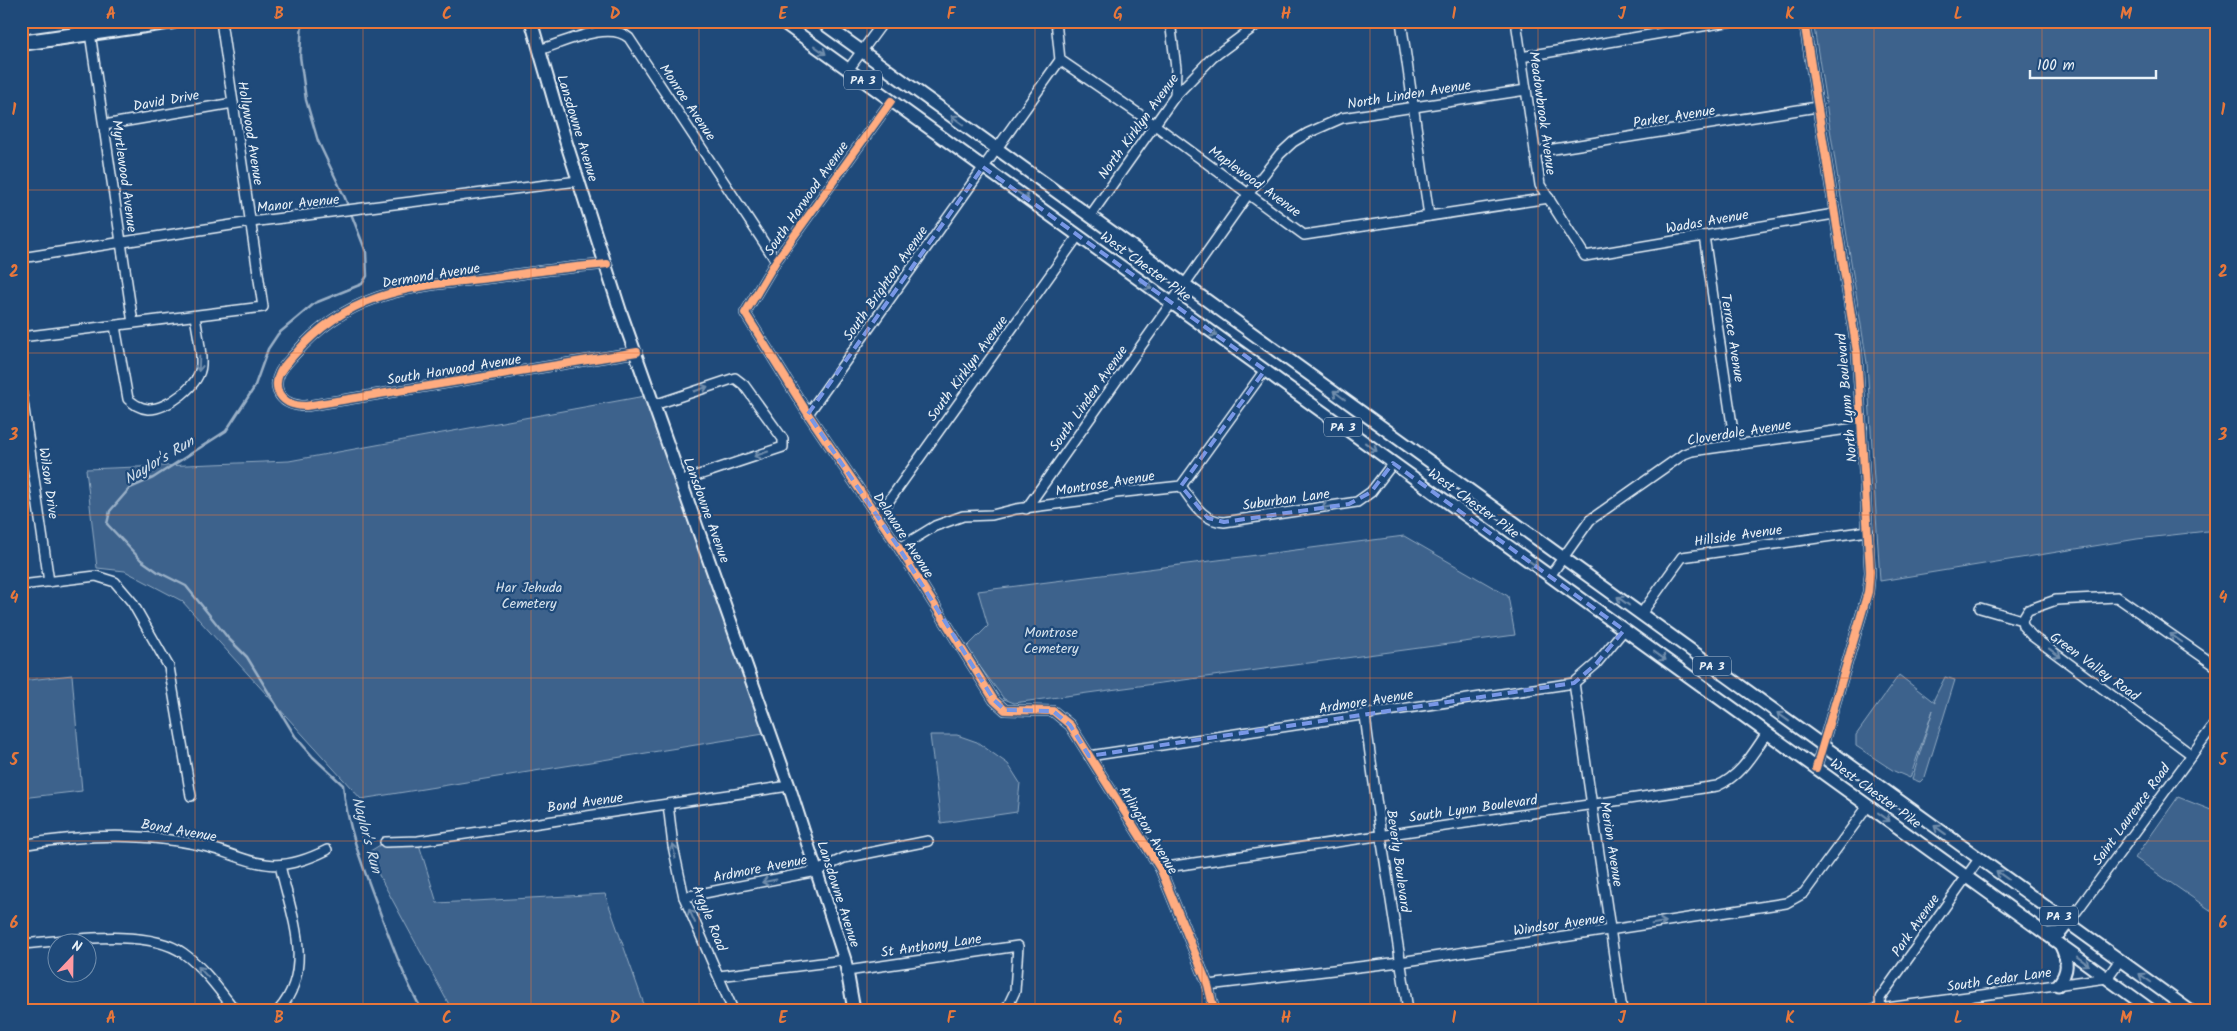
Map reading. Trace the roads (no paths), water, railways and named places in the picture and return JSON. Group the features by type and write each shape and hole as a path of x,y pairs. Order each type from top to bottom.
{"highway":[{"path":"23,42 173,21"}],"main road":[{"name":"Lansdowne Avenue","path":"531,21 578,182 607,264 620,310 637,352 817,871 846,966 854,1010"},
{"name":"West Chester Pike","path":"781,21 2151,1010"},
{"name":"West Chester Pike","path":"820,21 2190,1010"},
{"path":"2046,934 2060,933 2068,923"},
{"path":"2058,985 2067,968 2066,959 2060,944"}],"street":[{"name":"Hollywood Avenue","path":"195,316 263,307 221,21"},
{"path":"848,70 884,21"},
{"path":"1056,21 1060,60"},
{"path":"1170,21 1176,68 1175,96"},
{"name":"North Kirklyn Avenue","path":"1090,216 1175,96 1212,58 1262,21"},
{"path":"1401,21 1430,216"},
{"name":"Meadowbrook Avenue","path":"1516,21 1540,185 1585,256"},
{"path":"1521,56 1732,21"},
{"name":"North Lynn Boulevard","path":"1804,21 1857,352 1870,572 1868,592 1816,768"},
{"name":"Monroe Avenue","path":"539,50 605,31 623,33 776,260"},
{"name":"Myrtlewood Avenue","path":"90,33 132,323"},
{"name":"Maplewood Avenue","path":"1060,60 1155,125 1304,234 1548,198"},
{"name":"South Brighton Avenue","path":"808,414 1060,60"},
{"name":"North Linden Avenue","path":"1172,303 1249,193 1280,154 1308,132 1342,118 1526,90"},
{"name":"South Harwood Avenue","path":"745,313 776,260 891,101"},
{"name":"David Drive","path":"104,125 233,102"},
{"name":"Parker Avenue","path":"1535,152 1817,107"},
{"name":"Manor Avenue","path":"21,258 251,222 362,210 578,182"},
{"name":"Wadas Avenue","path":"1585,256 1834,214"},
{"name":"South Kirklyn Avenue","path":"878,516 1078,236"},
{"name":"Terrace Avenue","path":"1704,236 1735,445"},
{"name":"Dermond Avenue","path":"280,394 276,381 285,364 322,326 361,302 396,291 544,270 607,264"},
{"name":"South Linden Avenue","path":"1026,509 1172,303"},
{"name":"Delaware Avenue","path":"745,313 808,414 899,548 994,700 1006,710 1053,711 1070,725"},
{"path":"21,337 195,316 201,366 198,378 176,397 153,408 136,406 128,399 115,326"},
{"name":"South Harwood Avenue","path":"280,394 293,405 306,406 637,352"},
{"path":"1181,486 1265,370"},
{"path":"654,405 735,378 744,385 783,439 783,447 681,481"},
{"name":"Wilson Drive","path":"21,388 49,582"},
{"name":"Cloverdale Avenue","path":"1550,576 1585,526 1596,516 1684,454 1862,427"},
{"name":"Suburban Lane","path":"1181,486 1201,513 1208,518 1224,522 1357,502 1371,492 1393,463"},
{"name":"Montrose Avenue","path":"899,548 935,526 963,516 1087,500 1116,493 1181,486"},
{"name":"Hillside Avenue","path":"1641,614 1682,557 1868,531"},
{"path":"21,586 96,576 115,582 132,602 169,667 191,796"},
{"path":"1980,608 2022,620 2028,610 2056,600 2117,597 2216,666"},
{"name":"Green Valley Road","path":"2022,620 2032,636 2192,755"},
{"path":"1574,683 1596,664 1624,630"},
{"name":"Ardmore Avenue","path":"1089,756 1365,716 1574,683"},
{"name":"Merion Avenue","path":"1574,683 1622,1010"},
{"name":"Beverly Boulevard","path":"1365,716 1380,836 1408,1010"},
{"name":"Saint Laurence Road","path":"2068,923 2216,722"},
{"name":"Arlington Avenue","path":"1070,725 1160,868 1208,985 1214,1010"},
{"name":"South Lynn Boulevard","path":"1160,868 1717,786 1727,782 1740,771 1767,733"},
{"name":"Bond Avenue","path":"385,842 418,841 789,786"},
{"name":"Argyle Road","path":"668,804 672,846 684,897 734,1010"},
{"name":"Windsor Avenue","path":"1208,985 1400,962 1793,902 1804,893 1868,806"},
{"name":"Bond Avenue","path":"21,845 94,836 142,837 207,847 252,863 280,865 291,864 327,850"},
{"name":"Ardmore Avenue","path":"684,897 817,871 844,858 928,841"},
{"name":"Park Avenue","path":"1878,1009 1880,998 1979,859"},
{"path":"279,1010 295,982 300,956 296,928 280,865"},
{"path":"21,944 114,938 161,942 183,953 202,970 235,1010"},
{"name":"St Anthony Lane","path":"719,976 917,959 1018,946 1015,991 1006,1010"},
{"path":"2107,978 2120,960"},
{"name":"South Cedar Lane","path":"1878,1009 2107,978"}],"waterway":[{"name":"Naylor's Run","path":"302,21 300,56 306,100 318,141 345,198 366,252 367,276 362,284 315,303 278,334 268,349 254,388 226,431 153,478 130,488 110,511 107,524 141,560 158,572 186,586 228,638 247,657 295,736 313,757 343,785 353,837 364,869 400,965 422,1010"}],"park label":[{"name":"Har Jehuda Cemetery","path":"529,596"},
{"name":"Montrose Cemetery","path":"1051,640"}]}
